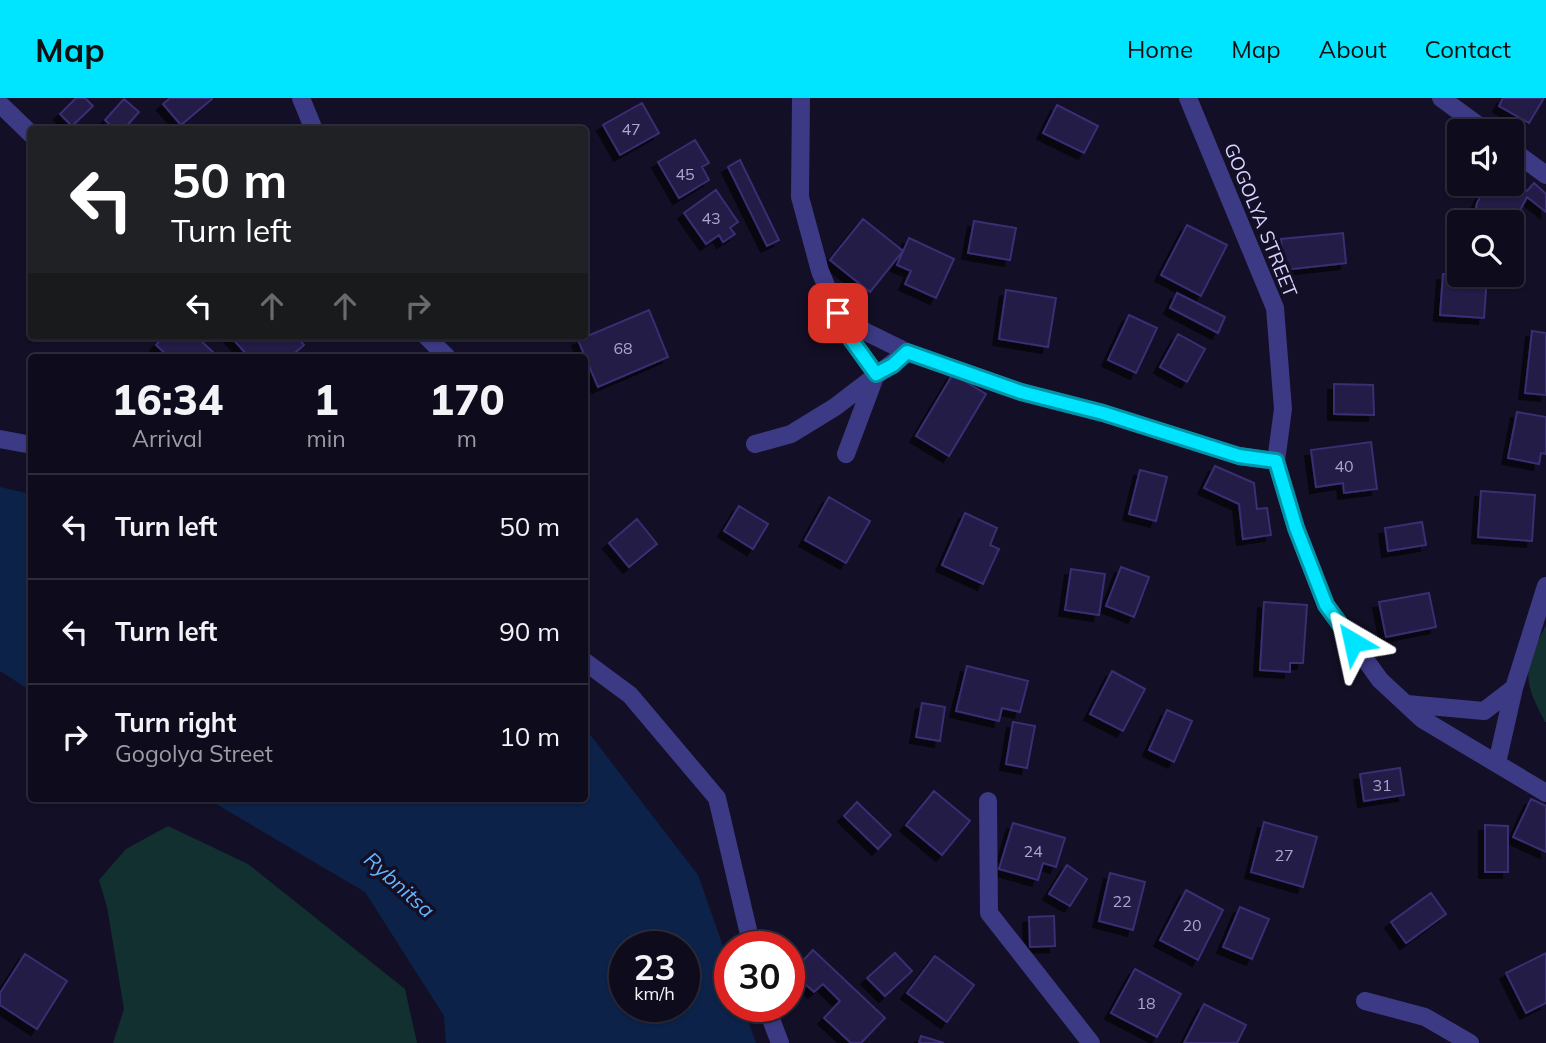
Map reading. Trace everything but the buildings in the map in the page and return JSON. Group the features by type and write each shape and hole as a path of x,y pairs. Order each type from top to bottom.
{"street":[{"path":"301,98 312,126"},
{"path":"801,98 800,197 820,271 845,331 876,374"},
{"name":"GOGOLYA STREET","path":"1188,98 1275,308 1283,409 1276,461 1296,528 1326,605 1381,680 1422,719 1546,793"},
{"path":"1441,98 1470,119"},
{"path":"0,104 28,131"},
{"path":"1524,159 1546,176"},
{"path":"830,296 864,331 907,352 1021,392 1103,413 1239,456 1276,461"},
{"path":"429,340 444,354"},
{"path":"755,444 791,434 835,407 907,352"},
{"path":"846,454 876,374"},
{"path":"0,439 28,444"},
{"path":"1497,763 1514,688 1546,586"},
{"path":"588,664 630,695 717,798 748,931"},
{"path":"1406,704 1484,711 1514,688"},
{"path":"989,802 989,913 1091,1043"},
{"path":"1365,1001 1425,1017 1470,1043"},
{"path":"772,1022 780,1043"}],"green space":[{"path":"1546,625 1545,722 1532,695 1528,674 1533,653"},
{"path":"168,826 248,864 405,989 417,1043 113,1043 124,1009 107,907 99,880 126,849"}],"water":[{"path":"0,487 28,493 28,689 0,671"},
{"name":"Rybnitsa","path":"588,732 698,875 718,931 714,931 714,1022 749,1022 756,1043 446,1043 444,1016 365,892 213,802 588,802"}],"route":[{"path":"838,313 845,331 876,374 893,365 907,352 1021,392 1103,413 1239,456 1276,461 1296,528 1326,605 1353,642"}]}
